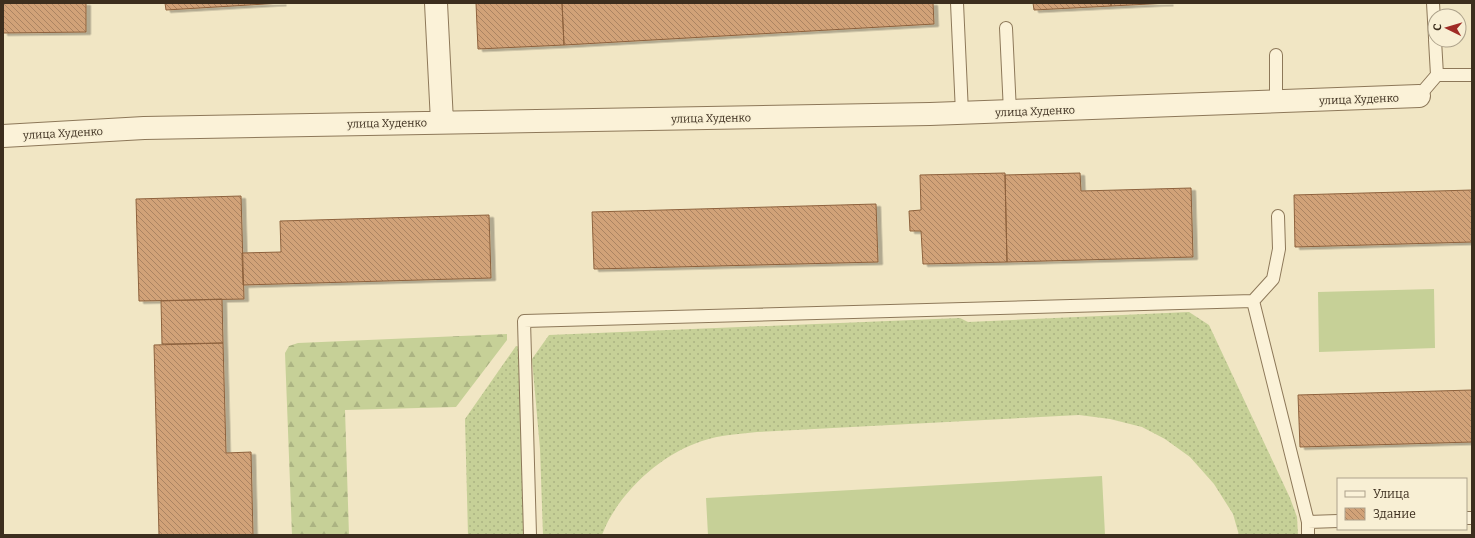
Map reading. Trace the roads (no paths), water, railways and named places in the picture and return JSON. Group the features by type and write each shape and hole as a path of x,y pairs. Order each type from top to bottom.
{"street":[{"path":"436,3 442,122"},
{"name":"улица Худенко","path":"3,136 144,128 1010,112 1419,96"}],"lane":[{"path":"957,3 962,113"},
{"path":"1006,28 1010,112"},
{"path":"1419,96 1437,75 1436,48"},
{"path":"1276,55 1276,102"},
{"path":"1437,75 1472,75"},
{"path":"530,535 524,321 1253,301 1273,279 1279,249 1278,216"},
{"path":"1253,301 1308,522 1308,535"},
{"path":"1308,522 1337,521"}]}
